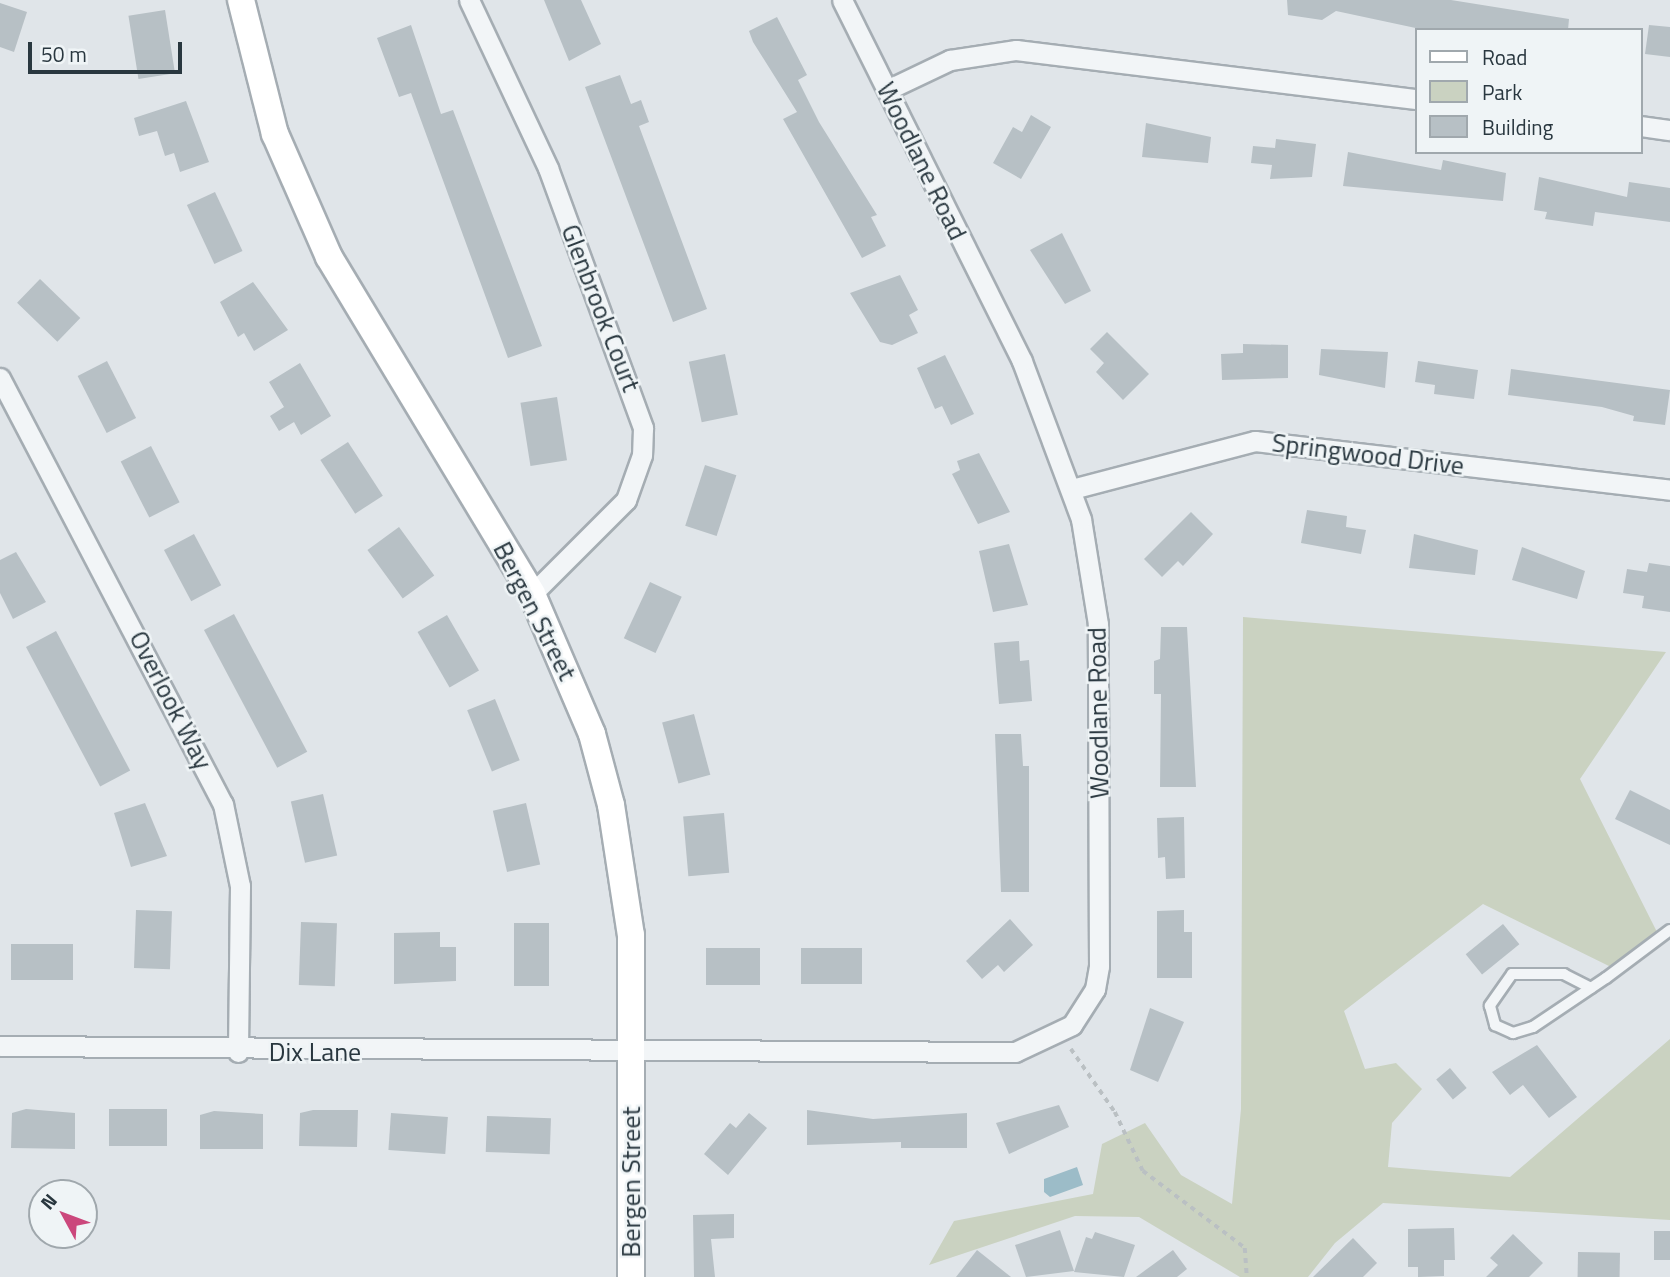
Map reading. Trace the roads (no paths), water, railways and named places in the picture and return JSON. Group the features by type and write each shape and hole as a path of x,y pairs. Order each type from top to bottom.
{"street":[{"name":"Bergen Street","path":"241,0 275,134 329,257 532,594 566,666 611,805 631,935 631,1277"},
{"name":"Glenbrook Court","path":"470,0 548,168 643,428 642,455 626,500 532,594"},
{"name":"Woodlane Road","path":"631,1053 1015,1052 1072,1025 1095,989 1099,953 1098,624 1072,489 1022,361 842,0"},
{"path":"887,90 950,60 1016,50 1414,99"},
{"path":"1642,126 1670,130"},
{"name":"Overlook Way","path":"0,378 223,804 240,886 238,1052"},
{"name":"Springwood Drive","path":"1072,489 1255,441 1670,490"},
{"name":"Dix Lane","path":"0,1046 238,1052 631,1053"}],"lane":[{"path":"1591,988 1564,974 1512,974 1490,1006 1495,1025 1513,1033 1533,1027 1591,988 1670,930"}],"water":[{"path":"1077,1167 1083,1185 1050,1197 1044,1192 1044,1179"}]}
